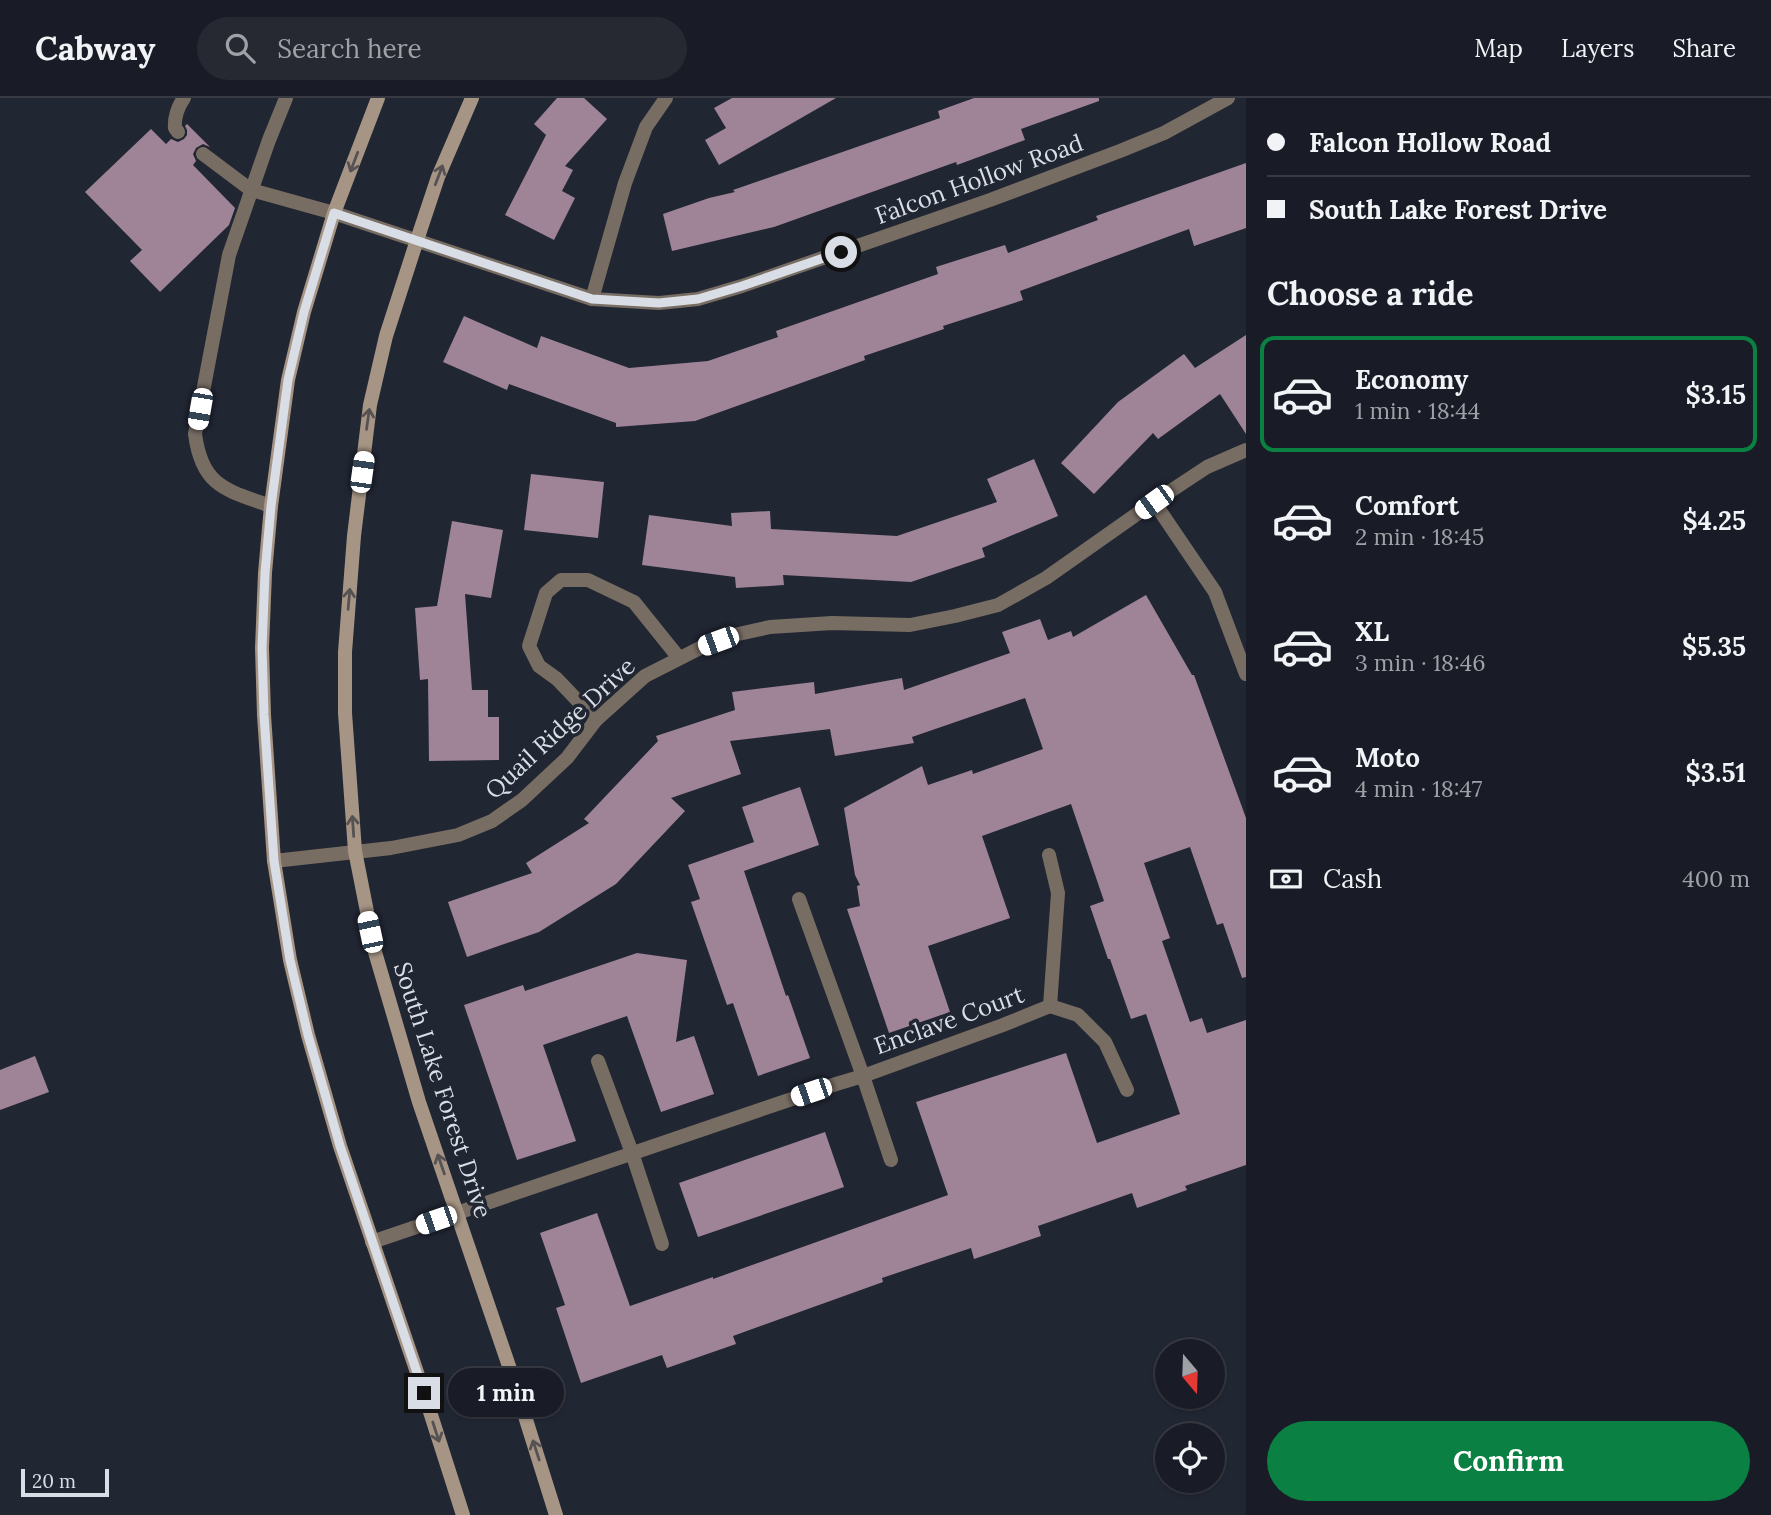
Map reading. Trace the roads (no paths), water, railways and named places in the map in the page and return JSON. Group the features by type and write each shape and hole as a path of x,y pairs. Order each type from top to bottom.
{"main road":[{"path":"378,98 334,213 304,312 288,380 265,573 262,648 264,715 274,861 290,960 308,1035 340,1146 463,1515"},
{"name":"South Lake Forest Drive","path":"472,98 438,177 417,240 386,336 370,405 356,517 345,652 345,713 355,851 375,952 419,1102 556,1515"}],"street":[{"path":"178,132 174,121 184,98"},
{"path":"271,506 216,484 197,453 195,434 229,255 286,98"},
{"path":"592,299 625,183 646,127 666,98"},
{"name":"Falcon Hollow Road","path":"251,190 334,213 592,299 659,303 698,299 742,286 990,200 1164,133 1228,98"},
{"path":"203,154 251,190"},
{"name":"Quail Ridge Drive","path":"274,861 391,848 458,835 492,821 522,800 567,758 596,720 645,676 679,658 734,635 770,627 832,623 910,625 998,605 1046,578 1207,467 1246,450"},
{"path":"1154,502 1215,592 1246,674"},
{"path":"596,720 557,679 539,666 528,646 546,593 561,580 588,580 634,602 679,658"},
{"name":"Enclave Court","path":"1049,855 1058,893 1050,1006"},
{"name":"Enclave Court","path":"799,899 891,1160"},
{"name":"Enclave Court","path":"372,1242 863,1076 1050,1006 1078,1015 1105,1042 1127,1090"},
{"path":"598,1060 662,1244"}]}
